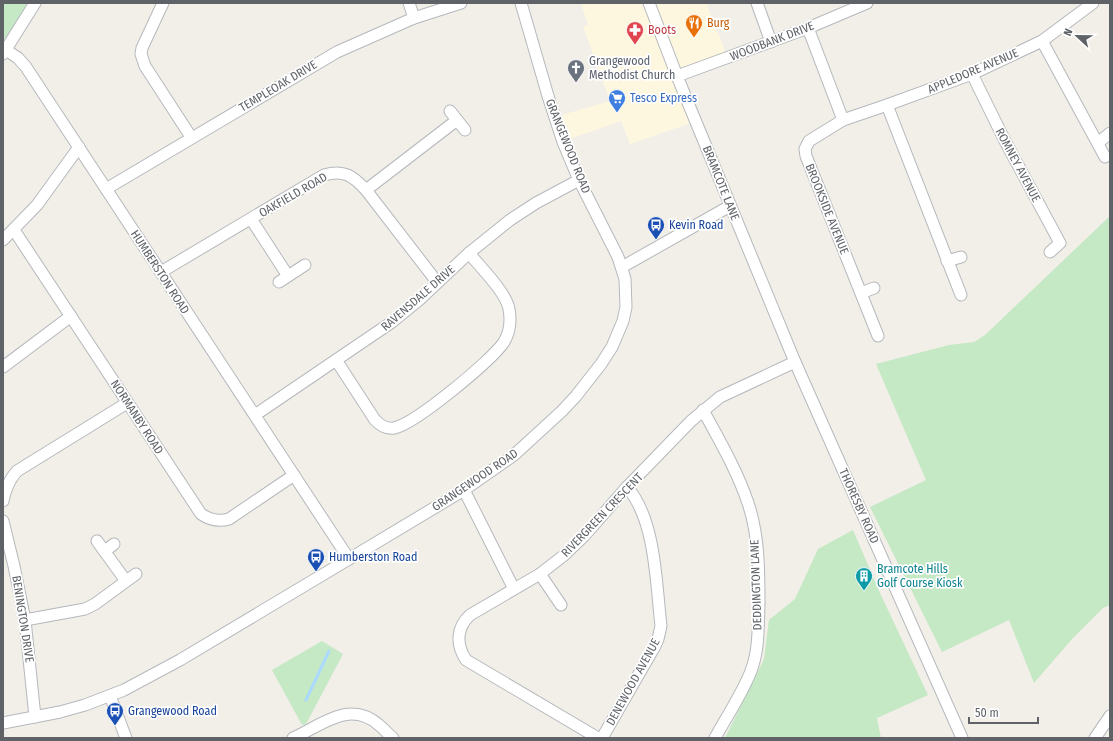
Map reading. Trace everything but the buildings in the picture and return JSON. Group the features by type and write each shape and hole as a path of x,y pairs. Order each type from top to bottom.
{"street":[{"path":"4,52 35,3"},
{"path":"163,3 144,40 141,54 145,66 191,137"},
{"path":"409,3 414,18"},
{"name":"TEMPLEOAK DRIVE","path":"106,189 191,137 337,52 414,18 461,3"},
{"name":"GRANGEWOOD ROAD","path":"3,723 60,712 110,696 157,673 464,490 502,464 539,433 576,396 601,364 612,347 623,321 626,307 626,292 622,267 612,244 579,180 555,118 521,3"},
{"name":"BRAMCOTE LANE","path":"649,3 677,76 795,362"},
{"path":"757,3 771,42"},
{"name":"WOODBANK DRIVE","path":"677,76 808,28 867,3"},
{"name":"APPLEDORE AVENUE","path":"843,120 972,74 1042,41 1093,3"},
{"path":"808,28 843,120"},
{"path":"1042,41 1105,157"},
{"name":"HUMBERSTON ROAD","path":"4,52 18,58 26,67 349,559"},
{"name":"ROMNEY AVENUE","path":"972,74 1005,141 1060,243 1050,252"},
{"path":"887,105 961,295"},
{"path":"450,111 465,130"},
{"path":"366,190 457,120"},
{"name":"BROOKSIDE AVENUE","path":"843,120 809,141 805,149 810,167 878,336"},
{"path":"1098,143 1110,133"},
{"path":"3,240 37,205 79,147"},
{"name":"OAKFIELD ROAD","path":"161,272 324,175 333,172 340,172 350,175 356,179 366,190 437,282"},
{"name":"RAVENSDALE DRIVE","path":"255,415 392,322 419,300 469,253 520,212 579,180"},
{"path":"622,267 730,206"},
{"path":"251,219 284,279 305,265"},
{"name":"NORMANBY ROAD","path":"14,230 201,514 211,520 223,521 229,519 294,475"},
{"path":"336,360 375,420 380,425 387,428 400,426 453,390 499,348 507,336 510,324 509,309 503,295 469,253"},
{"path":"947,261 961,257"},
{"path":"861,293 874,288"},
{"path":"3,367 71,316"},
{"name":"RIVERGREEN CRESCENT","path":"598,738 470,663 464,656 458,637 466,618 540,574 563,556 584,536 627,487 703,410 720,397 795,362"},
{"name":"THORESBY ROAD","path":"795,362 962,738"},
{"path":"3,501 6,487 16,471 127,403"},
{"name":"DEDDINGTON LANE","path":"703,410 735,470 748,502 754,532 758,570 758,648 751,671 742,691 715,738"},
{"name":"DENEWOOD AVENUE","path":"602,738 655,646 661,626 651,542 646,522 638,503 627,487"},
{"path":"464,490 514,589"},
{"name":"BENINGTON DRIVE","path":"3,521 25,620 35,718"},
{"path":"97,541 126,581"},
{"path":"105,551 114,544"},
{"path":"25,620 86,609 136,574"},
{"path":"540,574 561,605"},
{"path":"110,696 126,738"},
{"path":"292,738 329,719 343,714 353,714 361,715 378,724 393,738"},
{"path":"1098,737 1110,716"}],"shaded area":[{"path":"581,3 707,3 716,32 718,32 726,54 671,72 691,123 630,144 621,121 570,139 562,115 610,101 583,26 588,25"}],"green space":[{"path":"3,3 28,3 5,39 3,38"},
{"path":"1110,216 1110,605 1103,608 1072,639 1034,683 1009,620 942,652 870,507 926,480 876,364 949,345 974,342 985,335"},
{"path":"853,530 880,593 928,695 877,718 881,738 725,738 764,659 769,620 795,599 818,549"},
{"path":"322,641 343,654 306,724 302,725 272,670"}],"waterway":[{"path":"306,700 329,651"}],"place":[{"name":"Burg","path":"694,38"},
{"name":"Boots","path":"635,45"},
{"name":"Grangewood Methodist Church","path":"576,83"},
{"name":"Tesco Express","path":"617,113"},
{"name":"Kevin Road","path":"656,240"},
{"name":"Humberston Road","path":"316,572"},
{"name":"Bramcote Hills Golf Course Kiosk","path":"864,591"},
{"name":"Grangewood Road","path":"115,726"}]}
